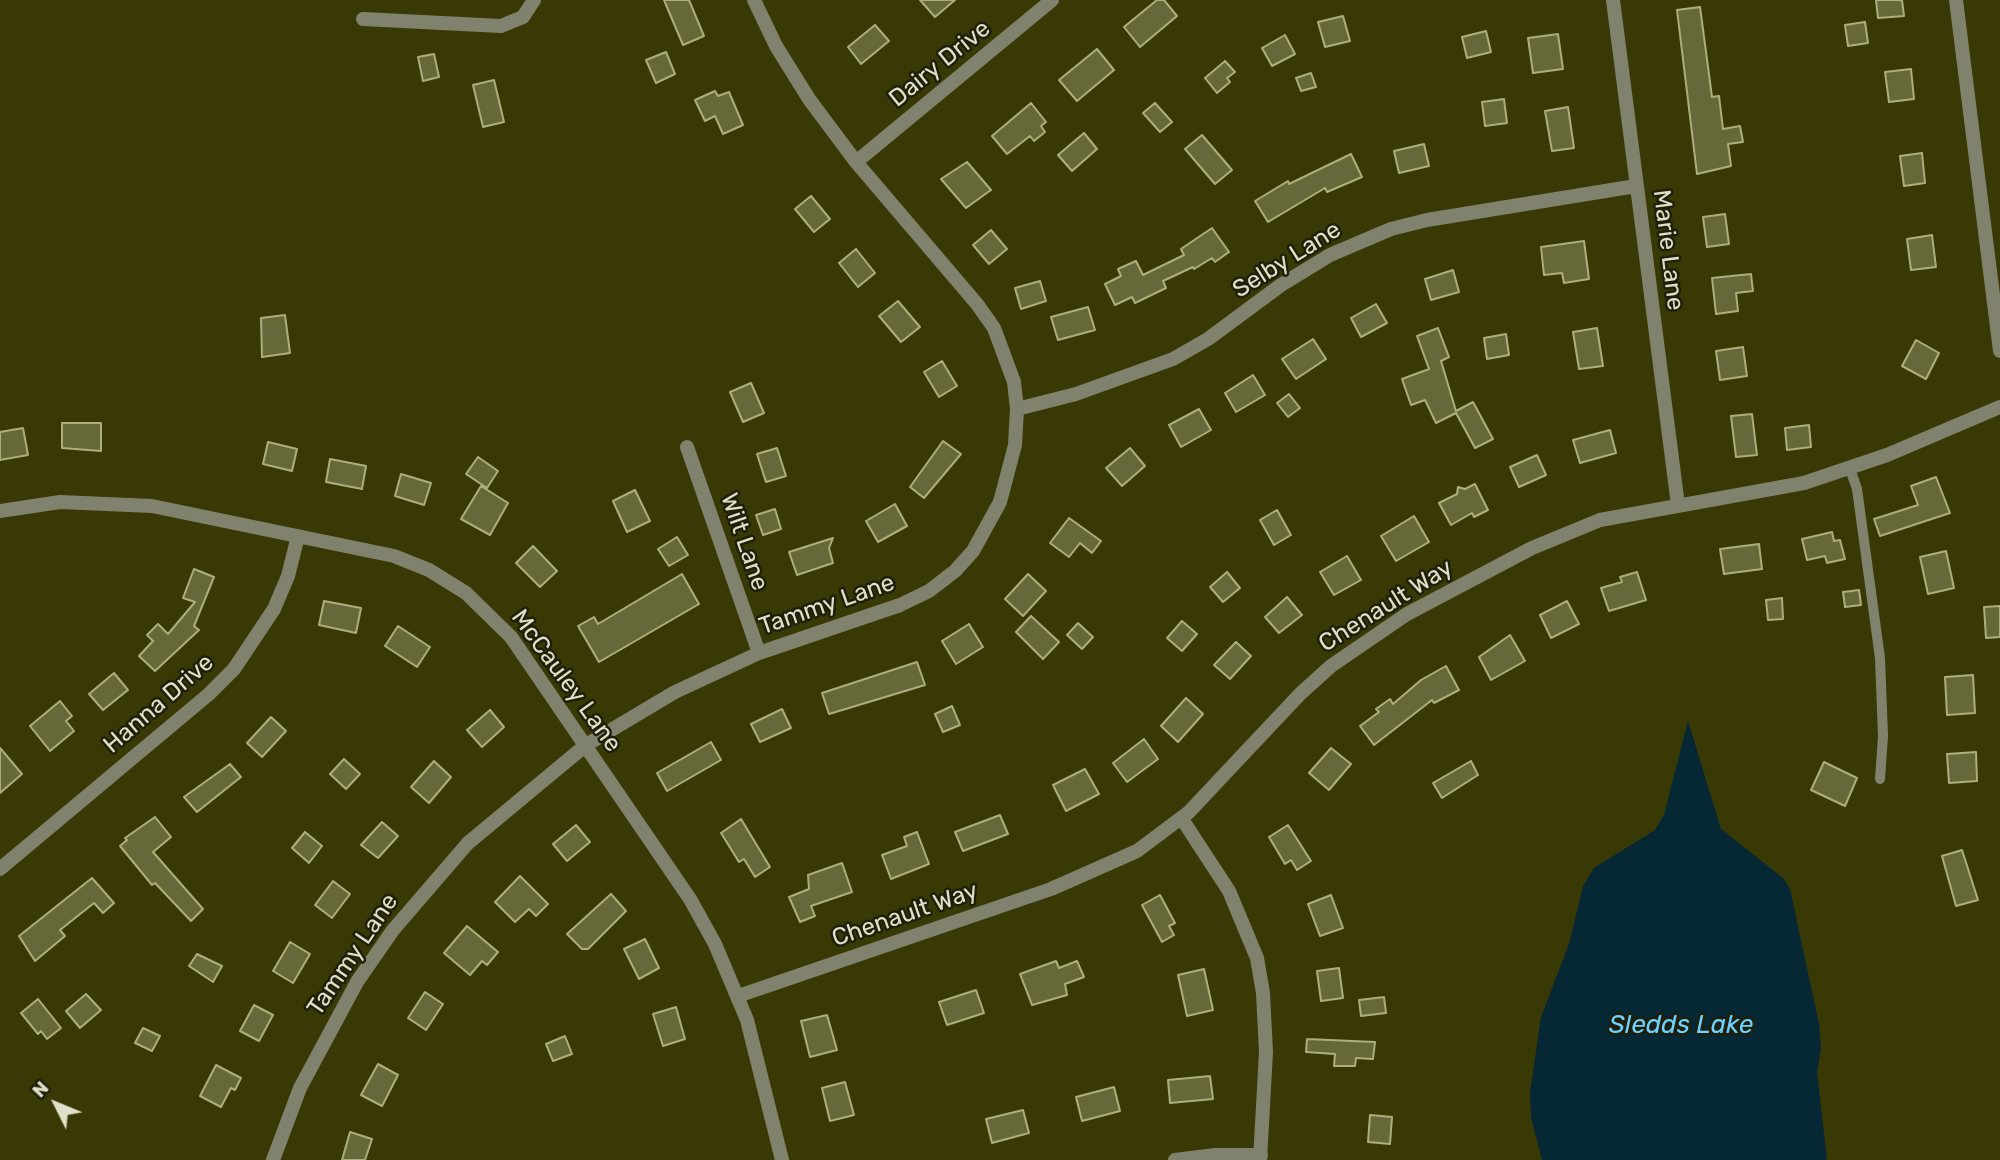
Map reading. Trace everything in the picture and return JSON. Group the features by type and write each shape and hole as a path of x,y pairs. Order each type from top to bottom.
{"street":[{"path":"363,19 500,26 523,17 534,0"},
{"name":"Tammy Lane","path":"274,1160 300,1088 326,1034 393,930 468,843 586,745 675,692 759,653 900,605 929,591 955,571 973,551 1000,502 1015,445 1017,409 1012,373 994,328 978,304 856,162 809,99 776,46 754,0"},
{"name":"Dairy Drive","path":"856,162 1052,0"},
{"name":"Marie Lane","path":"1613,0 1678,505"},
{"path":"1956,0 2000,351"},
{"name":"Selby Lane","path":"1017,409 1076,394 1173,359 1208,339 1281,285 1363,239 1427,220 1636,186"},
{"name":"Chenault Way","path":"737,996 1051,889 1137,851 1182,819 1300,694 1331,666 1387,627 1532,548 1580,527 1678,505 1804,484 1850,469 2000,407"},
{"name":"Wilt Lane","path":"687,447 759,653"},
{"name":"McCauley Lane","path":"0,511 60,502 142,505 394,556 429,570 466,593 511,637 690,900 715,944 737,996 761,1069 782,1160"},
{"name":"Hanna Drive","path":"0,869 209,694 234,669 274,609 288,576 298,536"},
{"path":"1175,1160 1214,1155 1261,1158 1266,1052 1263,993 1257,958 1229,891 1182,819"}],"lane":[{"path":"1850,469 1857,489 1880,658 1883,736 1880,779"}],"water":[{"name":"Sledds Lake","path":"1688,721 1721,829 1783,878 1790,889 1819,1024 1821,1048 1817,1072 1827,1160 1542,1160 1531,1117 1530,1093 1541,1017 1569,944 1583,886 1594,868 1655,830 1664,815"}],"building":[{"path":"664,0 689,0 704,36 683,45"},
{"path":"920,0 955,0 935,17"},
{"path":"1157,0 1164,0 1177,16 1140,47 1124,27"},
{"path":"1876,0 1902,0 1904,16 1878,18"},
{"path":"1700,7 1712,97 1719,96 1723,129 1740,126 1743,142 1728,144 1731,166 1697,174 1677,10"},
{"path":"1343,16 1350,41 1325,47 1318,22"},
{"path":"1865,22 1868,43 1848,46 1845,25"},
{"path":"875,25 889,41 861,64 848,47"},
{"path":"1486,31 1491,52 1467,58 1462,37"},
{"path":"1558,34 1563,69 1533,73 1528,38"},
{"path":"1285,35 1295,54 1272,66 1262,48"},
{"path":"1097,49 1114,70 1077,101 1059,80"},
{"path":"666,52 675,74 656,83 646,60"},
{"path":"434,54 439,77 423,81 418,57"},
{"path":"1225,61 1235,72 1227,78 1230,82 1217,93 1205,78"},
{"path":"1911,69 1914,99 1889,102 1885,72"},
{"path":"1311,73 1316,87 1301,91 1296,78"},
{"path":"494,80 504,122 483,127 473,85"},
{"path":"715,91 718,96 729,92 743,125 723,134 715,116 705,121 695,100"},
{"path":"1504,99 1507,123 1485,126 1482,102"},
{"path":"1031,103 1046,122 1041,126 1045,132 1034,141 1030,136 1007,154 992,136"},
{"path":"1155,103 1172,122 1160,132 1143,113"},
{"path":"1568,107 1574,148 1552,151 1545,111"},
{"path":"1084,133 1097,149 1072,171 1058,155"},
{"path":"1202,135 1232,170 1215,184 1185,149"},
{"path":"1424,144 1429,166 1399,173 1394,151"},
{"path":"1922,153 1925,183 1904,186 1900,156"},
{"path":"1351,154 1362,177 1327,192 1325,188 1268,222 1255,201 1288,181 1289,184"},
{"path":"967,162 991,190 966,208 941,179"},
{"path":"811,196 830,219 814,232 795,209"},
{"path":"1725,214 1729,244 1707,247 1703,217"},
{"path":"1212,228 1229,252 1215,262 1212,258 1194,269 1193,267 1163,281 1166,288 1135,303 1132,297 1115,305 1105,284 1121,276 1118,269 1136,261 1143,275 1184,255 1181,249"},
{"path":"991,230 1007,249 989,264 973,245"},
{"path":"1932,235 1936,267 1911,270 1907,239"},
{"path":"1584,241 1589,279 1564,283 1562,273 1544,275 1541,247"},
{"path":"856,249 875,273 858,287 839,263"},
{"path":"1453,270 1459,292 1431,300 1425,279"},
{"path":"1751,274 1753,291 1736,293 1738,311 1716,314 1712,278"},
{"path":"1040,281 1046,301 1021,309 1015,288"},
{"path":"898,301 920,327 901,342 879,316"},
{"path":"1376,304 1387,323 1361,337 1351,318"},
{"path":"1088,307 1095,330 1058,340 1051,317"},
{"path":"285,315 290,353 262,357 261,318"},
{"path":"1438,328 1449,357 1441,361 1456,411 1473,402 1493,439 1475,448 1456,413 1436,423 1425,400 1411,405 1402,379 1429,369 1417,336"},
{"path":"1597,328 1603,366 1579,369 1573,332"},
{"path":"1506,334 1509,355 1487,359 1484,338"},
{"path":"1313,339 1326,359 1296,379 1282,359"},
{"path":"1916,340 1939,353 1926,379 1902,366"},
{"path":"1743,347 1747,376 1720,380 1716,351"},
{"path":"942,361 957,386 939,397 924,372"},
{"path":"1253,375 1265,395 1236,412 1225,393"},
{"path":"751,383 764,413 743,422 730,392"},
{"path":"1289,394 1300,408 1288,417 1277,403"},
{"path":"1199,409 1211,430 1181,447 1169,425"},
{"path":"1752,414 1757,455 1736,457 1731,416"},
{"path":"62,423 101,423 101,451 62,448"},
{"path":"1809,425 1811,447 1787,450 1785,428"},
{"path":"23,428 28,455 0,460 0,432"},
{"path":"1610,430 1616,453 1580,463 1573,440"},
{"path":"943,441 961,454 924,498 910,487"},
{"path":"268,442 297,449 292,471 263,464"},
{"path":"777,448 786,476 766,482 757,454"},
{"path":"1130,448 1145,466 1122,486 1106,468"},
{"path":"1537,455 1546,475 1519,487 1510,467"},
{"path":"478,457 498,471 487,488 466,474"},
{"path":"330,459 366,466 362,489 326,482"},
{"path":"401,474 431,483 424,505 395,496"},
{"path":"1936,477 1950,513 1880,536 1874,519 1918,505 1911,486"},
{"path":"1475,484 1488,510 1474,517 1472,513 1451,525 1439,503 1457,494 1458,487 1465,489"},
{"path":"481,486 508,503 490,535 461,519"},
{"path":"635,490 650,521 627,532 613,501"},
{"path":"895,504 907,526 878,542 866,521"},
{"path":"775,509 781,529 763,535 756,515"},
{"path":"1277,510 1291,535 1274,545 1260,520"},
{"path":"1414,516 1429,542 1396,561 1381,536"},
{"path":"1069,518 1101,541 1092,553 1080,543 1069,557 1050,543"},
{"path":"1832,532 1834,541 1840,540 1845,559 1827,563 1825,556 1807,560 1802,539"},
{"path":"677,537 688,555 669,566 658,549"},
{"path":"833,538 829,548 833,563 797,575 789,552"},
{"path":"1759,544 1762,569 1724,574 1720,549"},
{"path":"533,546 557,571 540,587 516,563"},
{"path":"1946,551 1954,588 1928,594 1920,557"},
{"path":"1347,556 1361,580 1334,595 1320,572"},
{"path":"194,569 214,577 194,626 199,630 155,671 139,656 153,641 147,635 158,624 168,634 195,602 183,598"},
{"path":"1227,572 1240,588 1223,602 1210,587"},
{"path":"1637,572 1646,600 1609,611 1601,588 1622,582 1620,577"},
{"path":"682,574 699,604 599,662 578,626 594,617 598,624"},
{"path":"1028,574 1046,591 1023,616 1005,599"},
{"path":"1859,590 1861,605 1845,607 1843,592"},
{"path":"1287,597 1302,615 1279,633 1265,617"},
{"path":"1782,598 1783,619 1768,620 1766,600"},
{"path":"324,601 361,608 356,633 319,625"},
{"path":"1567,601 1579,624 1551,638 1540,615"},
{"path":"2000,606 2000,637 1986,638 1984,607"},
{"path":"1031,616 1059,642 1043,659 1016,632"},
{"path":"1182,621 1197,634 1182,651 1167,638"},
{"path":"1078,623 1093,637 1082,649 1067,635"},
{"path":"969,624 983,647 956,664 942,641"},
{"path":"398,626 430,647 417,667 385,646"},
{"path":"1510,635 1525,661 1491,680 1479,657"},
{"path":"1236,642 1251,656 1230,679 1214,665"},
{"path":"917,662 925,685 829,714 822,693"},
{"path":"1446,666 1459,690 1434,703 1432,700 1374,745 1360,726 1379,712 1376,709 1390,699 1393,704 1421,680"},
{"path":"114,673 128,690 103,710 89,694"},
{"path":"1973,675 1975,713 1947,715 1945,677"},
{"path":"1186,698 1203,714 1178,742 1161,726"},
{"path":"60,701 72,716 66,721 74,731 50,751 30,726"},
{"path":"952,706 960,725 943,732 935,714"},
{"path":"782,709 791,728 760,742 751,724"},
{"path":"490,710 504,727 482,747 467,730"},
{"path":"271,717 286,731 262,757 247,743"},
{"path":"1144,739 1158,759 1127,782 1113,763"},
{"path":"711,742 721,760 667,791 657,773"},
{"path":"0,748 22,774 0,793"},
{"path":"1331,748 1351,764 1329,790 1309,773"},
{"path":"1976,752 1977,781 1949,783 1947,754"},
{"path":"344,759 360,774 346,789 330,774"},
{"path":"434,761 451,777 429,803 411,787"},
{"path":"1471,761 1478,775 1442,798 1433,783"},
{"path":"1824,762 1857,778 1845,806 1811,790"},
{"path":"230,764 241,777 197,812 184,797"},
{"path":"1085,769 1099,794 1066,811 1053,785"},
{"path":"1000,815 1008,834 963,851 955,832"},
{"path":"155,817 171,837 153,852 203,909 191,921 155,883 152,885 120,846 127,840 125,838"},
{"path":"741,819 770,867 755,877 744,859 739,862 721,833"},
{"path":"382,822 398,836 378,858 361,845"},
{"path":"576,825 590,842 567,861 553,844"},
{"path":"1288,825 1311,861 1297,870 1291,860 1285,864 1269,837"},
{"path":"305,832 322,846 309,863 292,848"},
{"path":"917,832 929,864 891,879 882,855 907,846 904,837"},
{"path":"1962,850 1978,900 1956,906 1942,856"},
{"path":"842,863 852,892 811,906 815,916 800,922 789,897 809,889 808,875"},
{"path":"520,876 548,904 536,916 529,909 515,922 495,902"},
{"path":"92,878 114,903 103,913 94,903 60,930 65,936 35,961 19,936"},
{"path":"333,881 350,894 332,918 315,905"},
{"path":"611,894 626,911 588,949 582,949 567,934"},
{"path":"1160,895 1175,923 1169,926 1174,935 1162,942 1142,905"},
{"path":"1331,895 1343,928 1320,936 1308,904"},
{"path":"467,926 498,952 487,965 482,961 470,975 444,953"},
{"path":"645,939 659,968 639,979 624,949"},
{"path":"290,942 310,954 293,983 273,971"},
{"path":"197,954 222,966 213,982 189,966"},
{"path":"1056,961 1059,968 1077,961 1084,977 1065,984 1067,995 1032,1005 1020,974"},
{"path":"1339,968 1343,998 1321,1001 1317,971"},
{"path":"1204,969 1213,1010 1187,1016 1178,975"},
{"path":"976,990 984,1013 947,1025 939,1002"},
{"path":"425,992 443,1004 426,1030 408,1018"},
{"path":"86,994 101,1010 80,1028 66,1011"},
{"path":"1384,997 1386,1013 1361,1016 1359,1000"},
{"path":"38,999 61,1028 47,1039 41,1031 38,1034 21,1013"},
{"path":"254,1005 273,1015 259,1041 240,1031"},
{"path":"676,1007 685,1039 663,1046 653,1014"},
{"path":"827,1015 837,1050 810,1057 801,1021"},
{"path":"143,1028 160,1036 152,1051 135,1043"},
{"path":"565,1036 572,1054 553,1061 546,1044"},
{"path":"1307,1039 1375,1042 1373,1059 1356,1058 1355,1066 1334,1066 1335,1054 1306,1052"},
{"path":"378,1064 398,1075 382,1106 361,1095"},
{"path":"216,1065 241,1078 235,1090 231,1088 221,1107 200,1096"},
{"path":"1210,1076 1213,1099 1170,1103 1168,1080"},
{"path":"845,1082 854,1115 830,1121 822,1088"},
{"path":"1114,1087 1120,1111 1082,1121 1076,1097"},
{"path":"1023,1110 1029,1133 992,1143 986,1119"},
{"path":"1370,1115 1392,1117 1390,1144 1368,1142"},
{"path":"350,1132 372,1139 365,1160 342,1160"}]}
